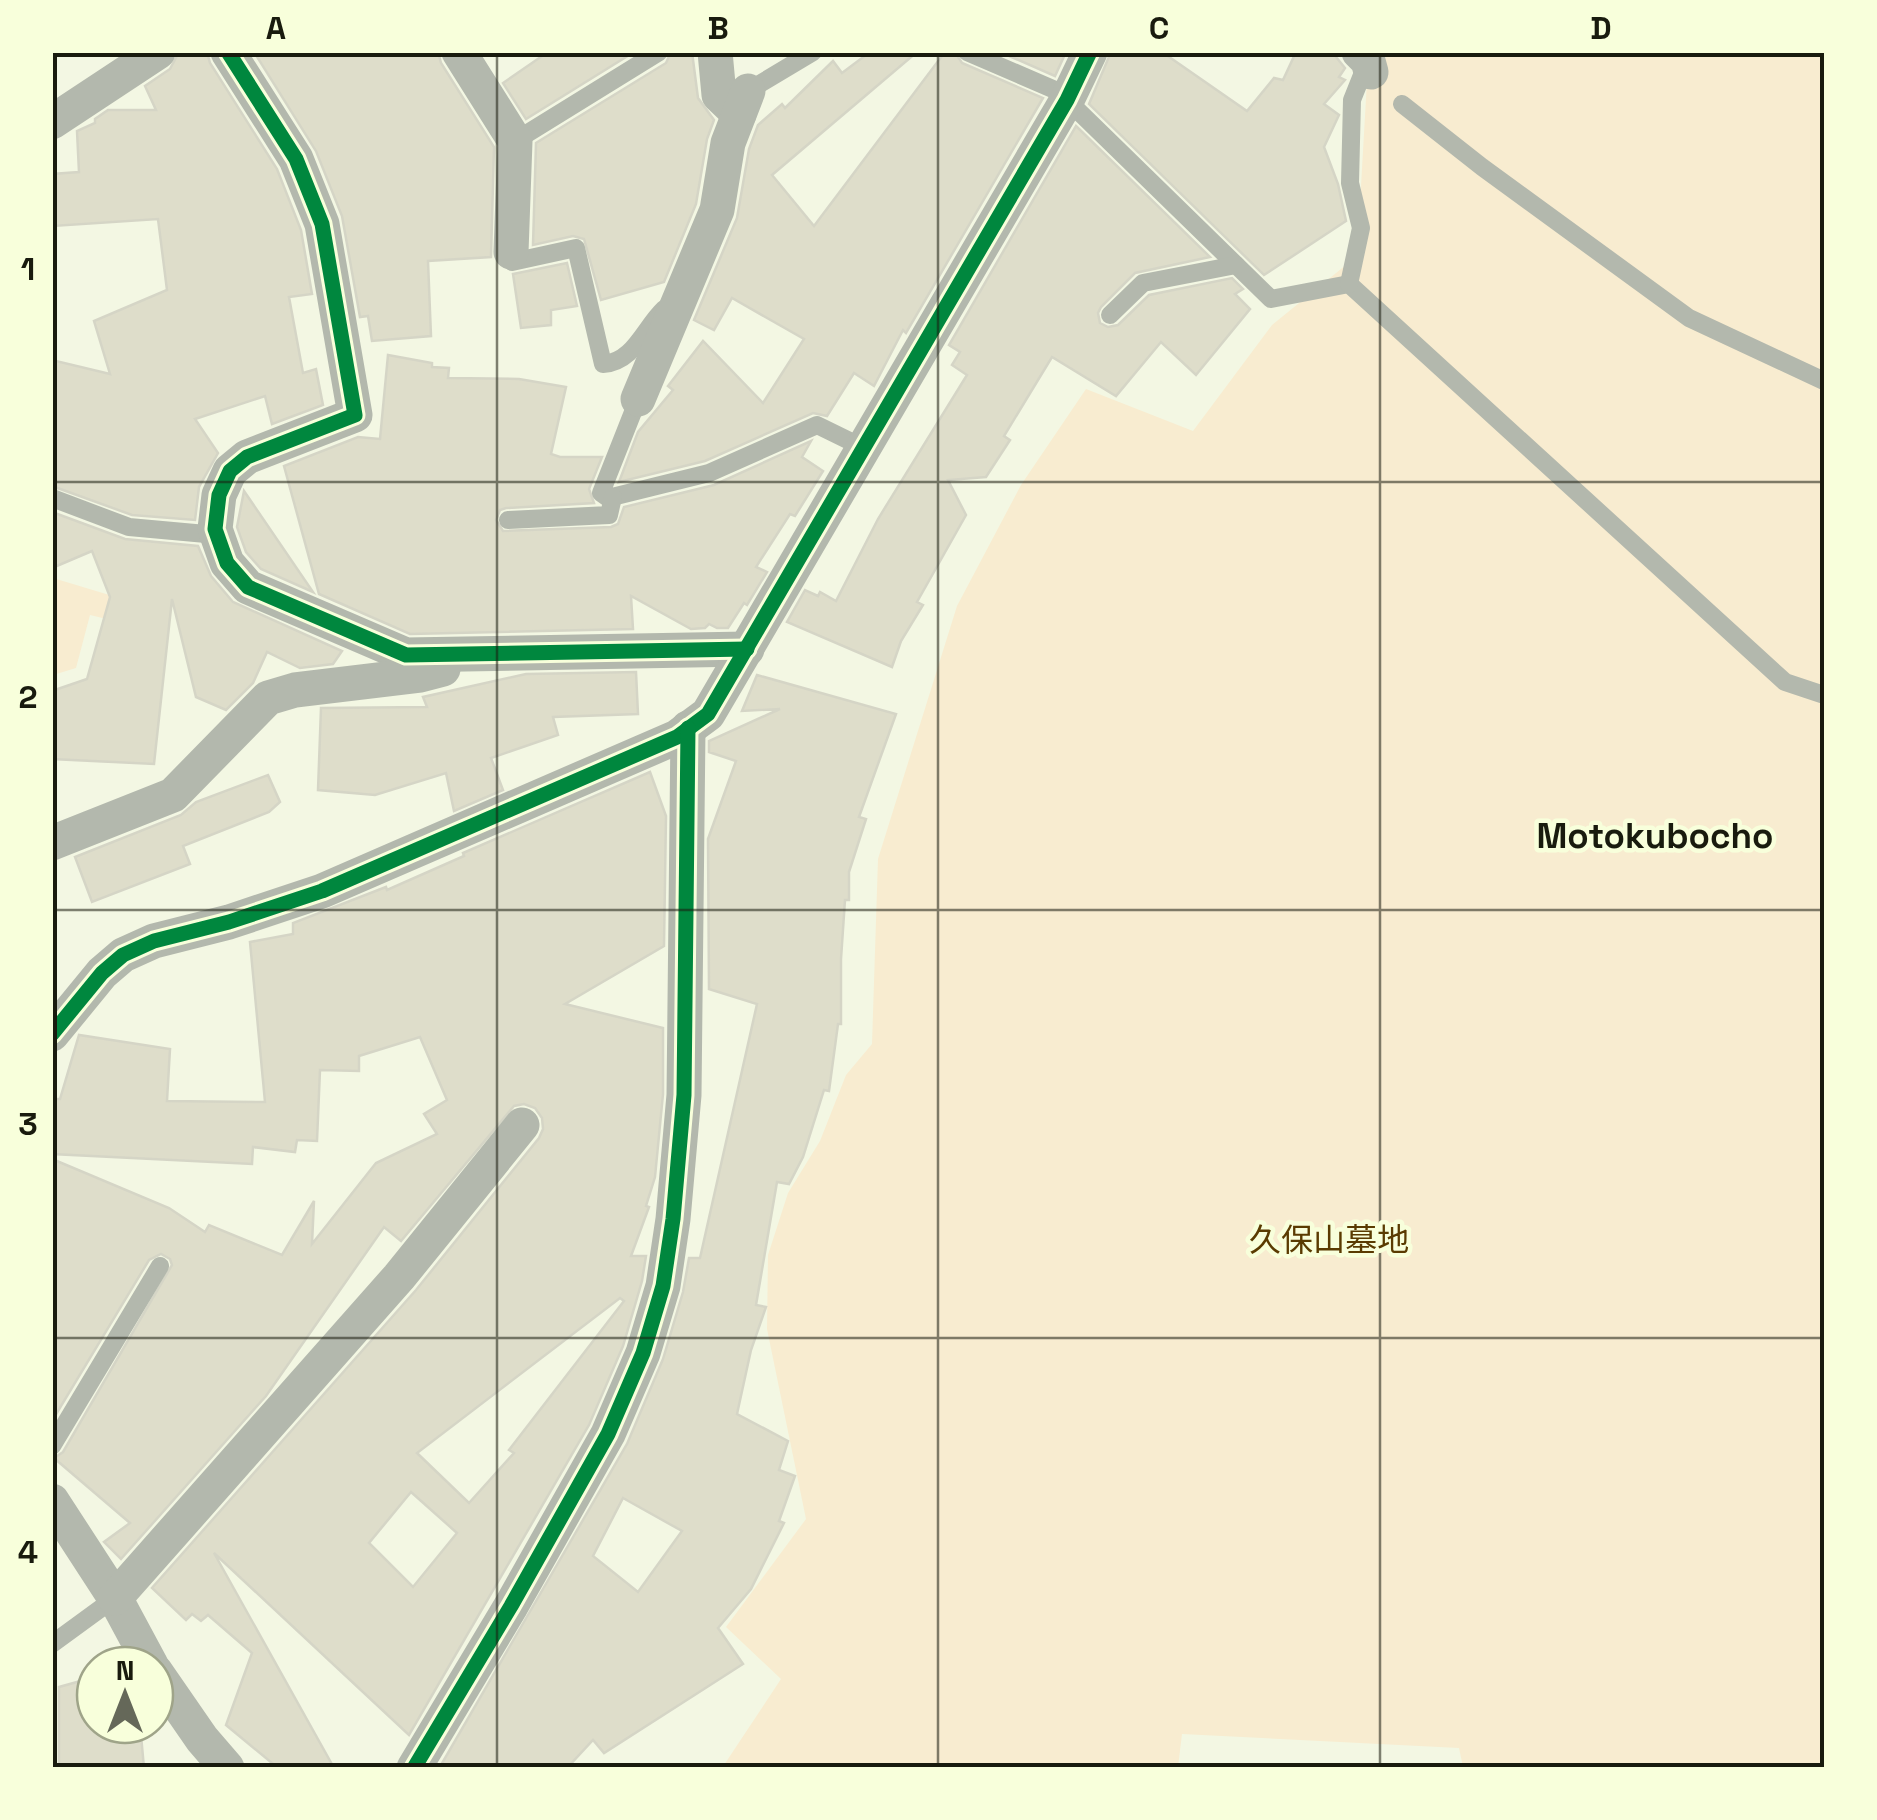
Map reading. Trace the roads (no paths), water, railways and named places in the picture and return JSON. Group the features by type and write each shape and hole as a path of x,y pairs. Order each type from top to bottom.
{"street":[{"path":"52,122 158,52"},
{"path":"228,52 296,159 322,224 356,415 247,456 230,470 219,495 217,535 227,563 248,587 406,656 747,649"},
{"path":"459,52 514,141 512,252"},
{"path":"635,406 716,210 728,142 744,102 719,95 715,52"},
{"path":"52,1034 64,1000 123,955 154,941 322,892 677,737 708,714 1068,98 1090,52"},
{"path":"52,843 173,796 268,698 295,690 420,675 457,665 474,654"},
{"path":"414,1768 512,1606 608,1434 643,1353 663,1286 684,1095 688,728"},
{"path":"115,1598 399,1277 522,1126"},
{"path":"52,1501 141,1645"},
{"path":"175,1701 226,1768"}],"lane":[{"path":"514,141 659,52"},
{"path":"744,102 812,52"},
{"path":"967,52 1068,98 1271,299 1349,284"},
{"path":"1349,284 1361,228 1350,184 1352,100 1366,62"},
{"path":"1402,104 1689,318 1824,381"},
{"path":"512,252 512,262 576,248 604,364 615,363 632,350 658,314 682,294"},
{"path":"1110,315 1142,282 1236,265"},
{"path":"1349,284 1785,682 1824,695"},
{"path":"635,406 602,493 608,498 709,473 817,424 864,448"},
{"path":"508,520 609,515 614,497"},
{"path":"52,498 129,527 217,535"},
{"path":"52,1446 160,1266"},
{"path":"52,1644 115,1598"}],"district":[{"name":"Motokubocho","path":"1655,836"}],"park label":[{"name":"久保山墓地","path":"1329,1240"}]}
